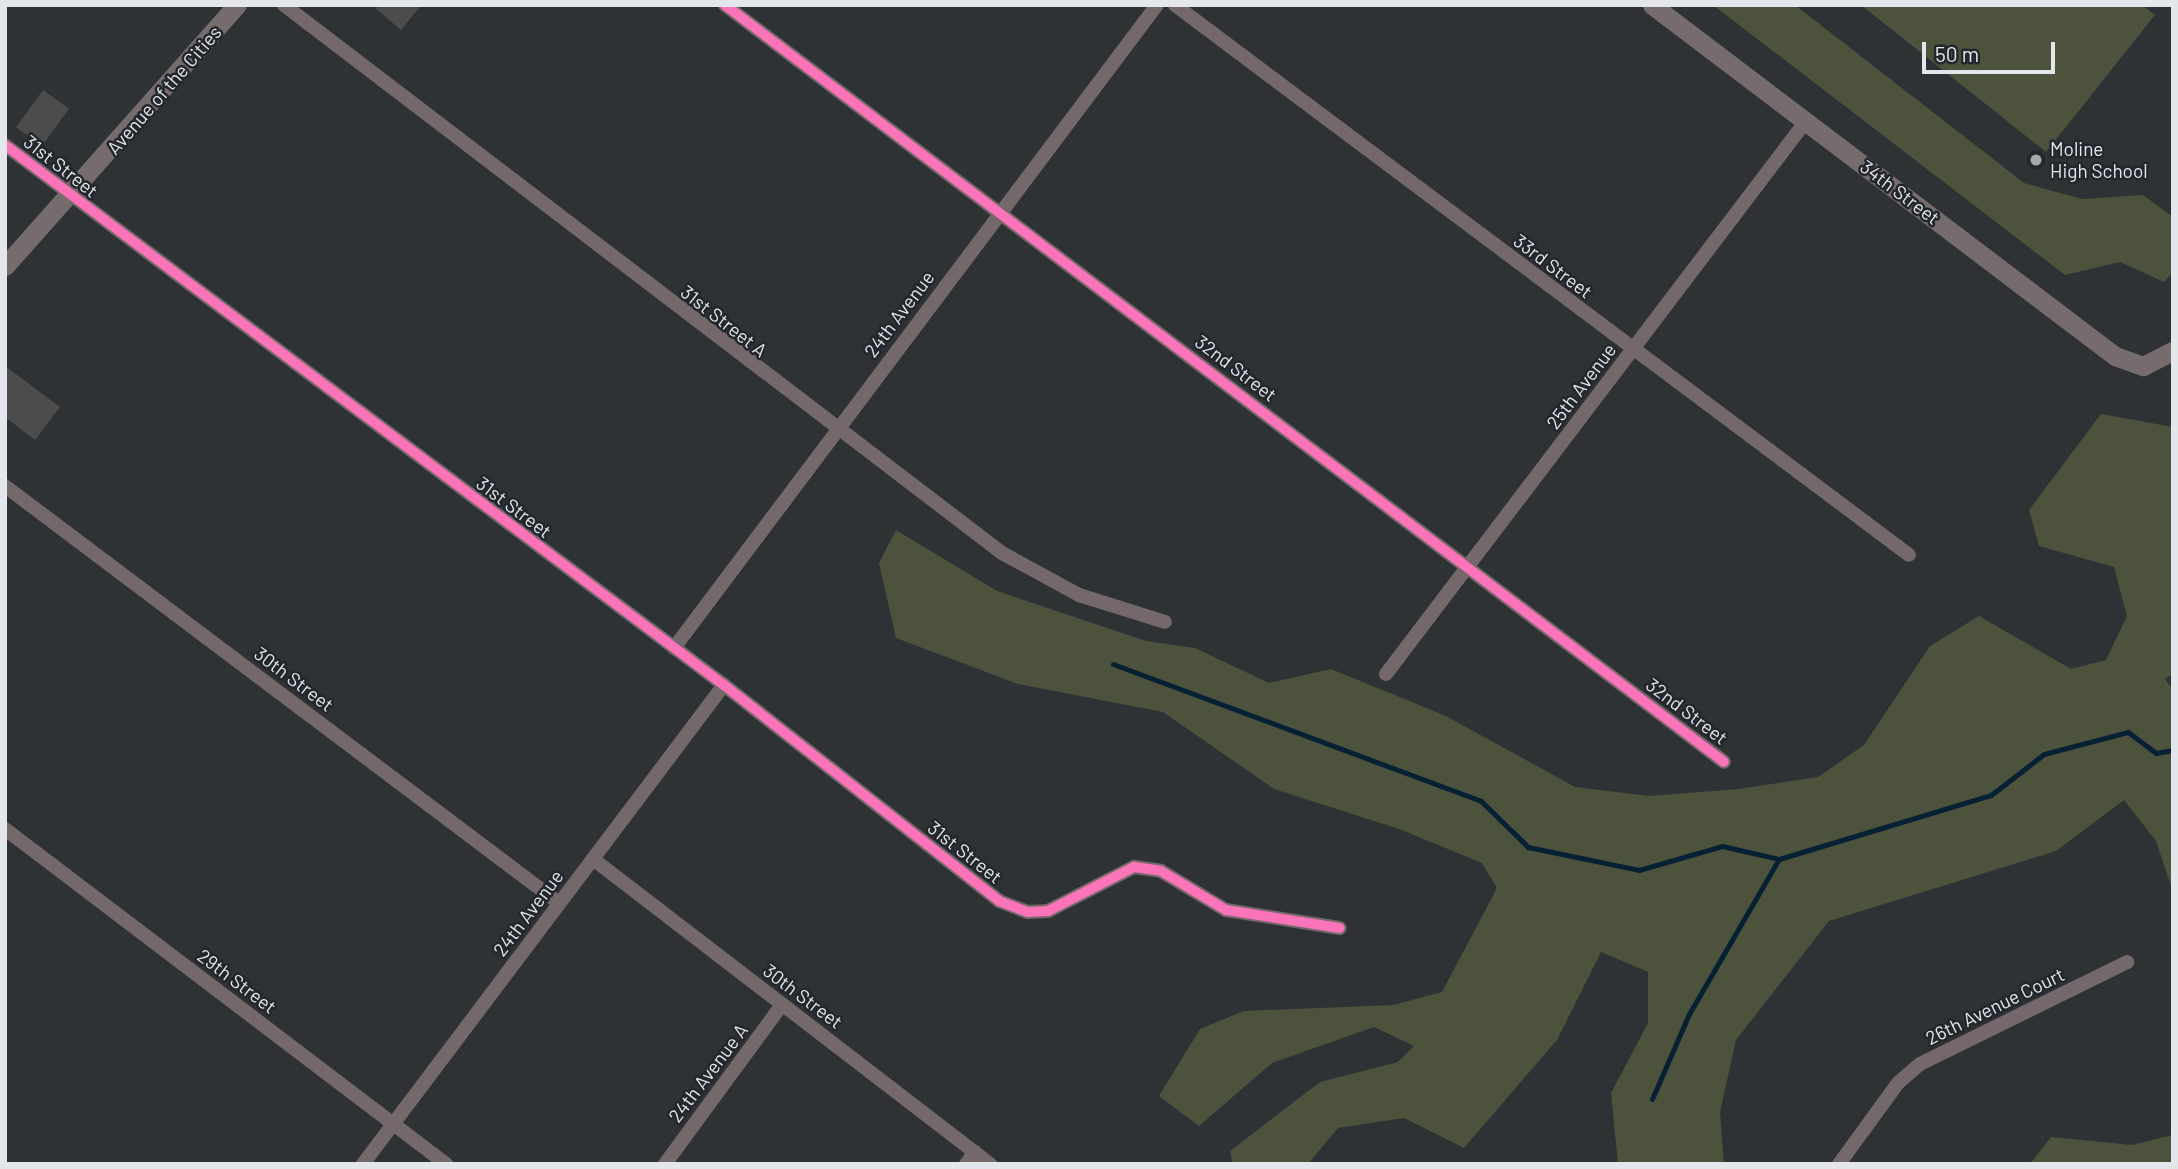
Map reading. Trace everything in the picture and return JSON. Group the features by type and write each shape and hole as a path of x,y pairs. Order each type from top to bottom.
{"street":[{"name":"Avenue of the Cities","path":"5,266 72,197 237,5"},
{"name":"31st Street A","path":"284,5 836,431 1037,577 1165,622"},
{"name":"32nd Street","path":"725,5 1000,210 1724,762"},
{"name":"24th Avenue","path":"674,648 1000,210 1157,5"},
{"name":"33rd Street","path":"1175,5 1909,555"},
{"name":"34th Street","path":"1652,5 2115,356 2131,364 2152,363 2173,351"},
{"name":"25th Avenue","path":"1386,674 1806,121"},
{"name":"31st Street","path":"5,145 724,685 999,901 1028,912 1048,911 1134,867 1161,872 1226,910 1340,928"},
{"name":"30th Street","path":"5,486 559,903"},
{"name":"24th Avenue","path":"363,1164 724,685"},
{"name":"29th Street","path":"5,829 446,1164"},
{"name":"30th Street","path":"593,859 782,1005 970,1158 990,1164"},
{"name":"26th Avenue Court","path":"1839,1164 1898,1083 1920,1064 2127,962"},
{"name":"24th Avenue A","path":"665,1164 782,1005"}],"green space":[{"path":"1713,5 1795,5 2024,183 2082,199 2143,195 2173,217 2173,272 2164,282 2120,262 2065,275"},
{"path":"1861,5 2142,5 2155,15 2046,152"},
{"path":"2101,414 2173,427 2173,674 2165,679 2173,690 2173,892 2156,841 2124,800 2056,851 1829,921 1736,1040 1720,1112 1724,1164 1618,1164 1611,1093 1648,1023 1648,972 1601,952 1557,1040 1464,1148 1404,1118 1338,1128 1308,1164 1233,1164 1230,1151 1320,1082 1398,1062 1414,1046 1374,1027 1272,1063 1199,1126 1159,1096 1200,1029 1244,1011 1393,1005 1442,992 1497,888 1482,863 1399,829 1274,789 1163,712 1018,684 896,638 879,563 896,530 997,591 1146,641 1195,648 1269,683 1331,669 1446,716 1575,787 1649,796 1739,789 1818,777 1864,745 1930,646 1979,616 2071,669 2106,660 2127,616 2114,567 2039,546 2029,510"},
{"path":"2173,1135 2173,1164 2030,1164 2051,1137 2132,1145"}],"building":[{"path":"379,5 421,5 401,30 376,9"},
{"path":"43,90 69,109 42,146 16,127"},
{"path":"5,366 60,407 35,440 5,417"}],"waterway":[{"path":"1113,664 1481,801 1528,847 1639,870 1722,846 1779,859 1991,795 2044,754 2128,732 2156,753 2173,750"},
{"path":"1652,1099 1689,1014 1779,859"}],"cycle path":[{"path":"725,5 1724,762"},
{"path":"5,145 724,685 999,901 1028,912 1048,911 1134,867 1161,871 1226,910 1340,928"}],"place":[{"name":"Moline High School","path":"2036,160"}]}
